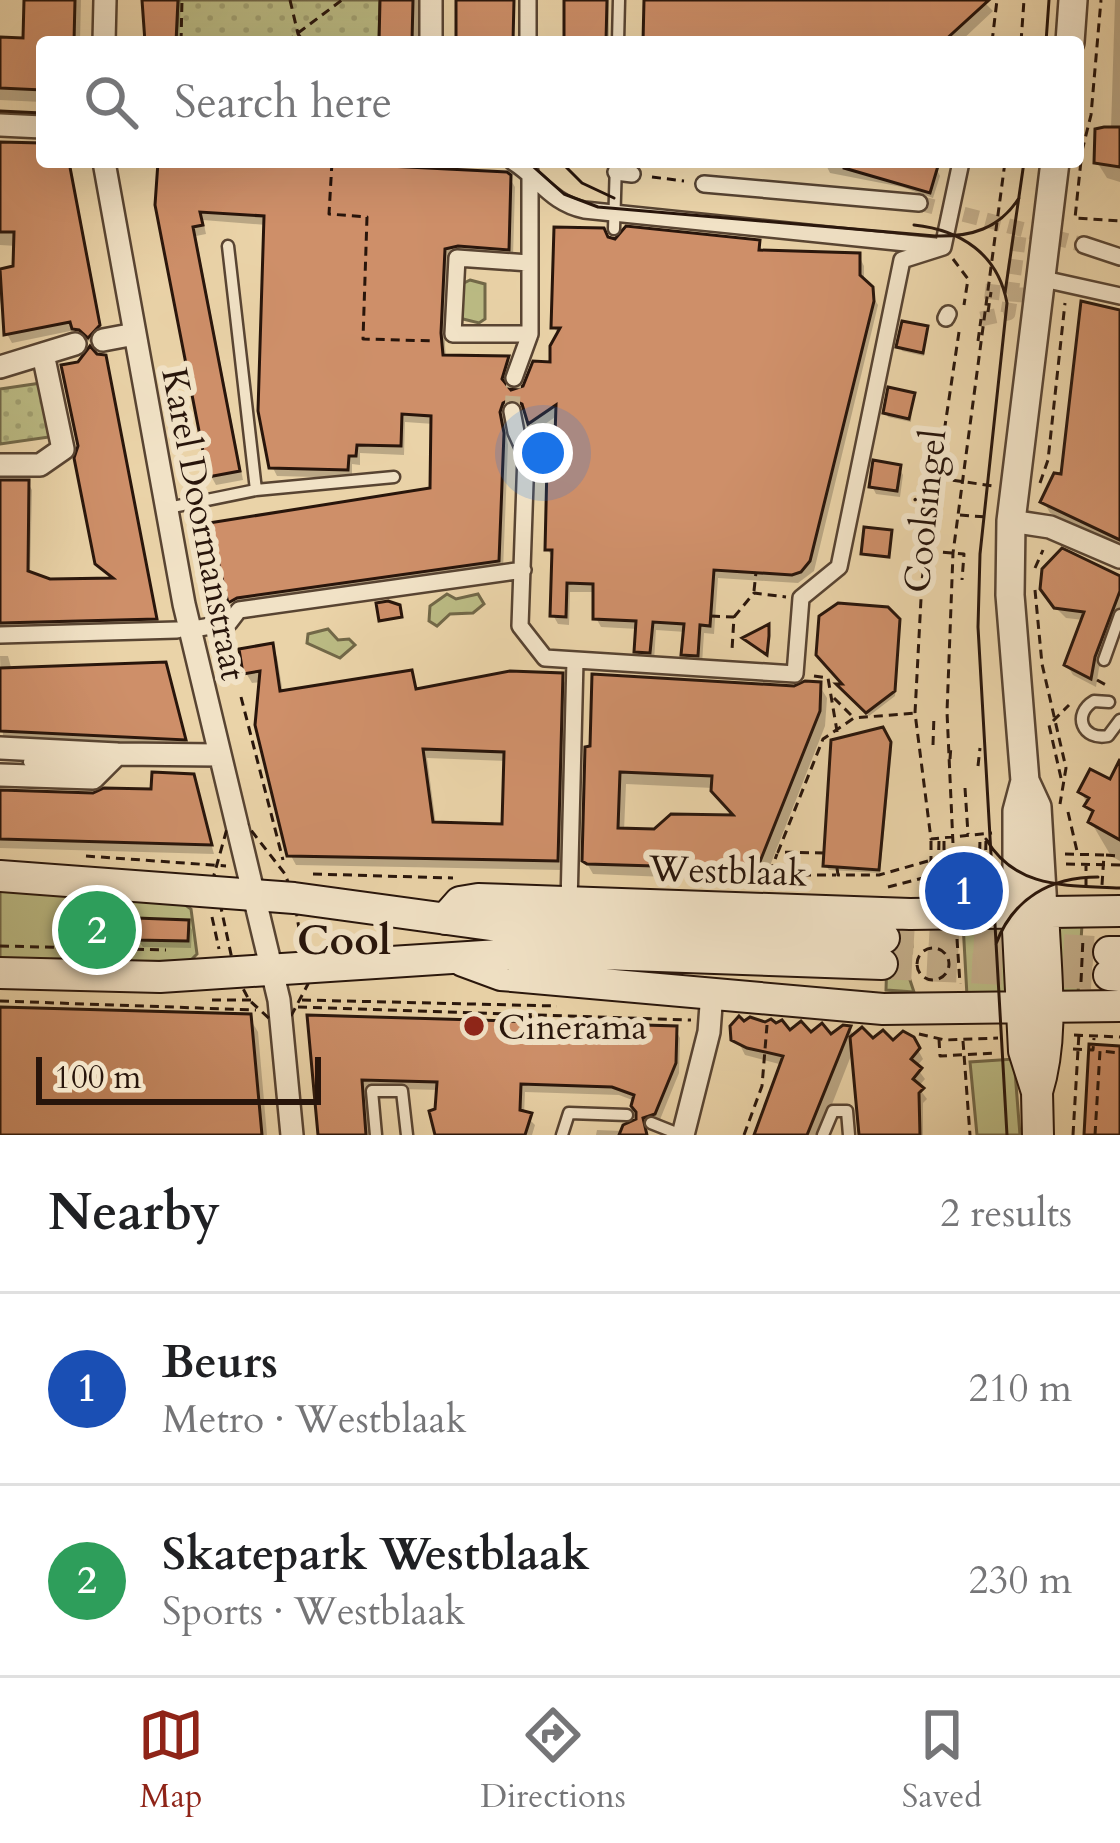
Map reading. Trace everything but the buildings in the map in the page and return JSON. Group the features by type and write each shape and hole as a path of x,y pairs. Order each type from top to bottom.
{"main road":[{"name":"Westblaak","path":"0,876 211,878 254,896 290,886 445,919 527,930 883,951 544,952 271,970 236,982 0,973"},
{"name":"Westblaak","path":"445,919 460,902 469,900 956,912 1102,910"},
{"path":"1030,909 1034,1006 1050,1050 1037,1092 1038,1135"},
{"name":"Westblaak","path":"452,957 501,975 884,1009 1034,1006 1079,1019 1120,1006"}],"street":[{"path":"104,36 106,0"},
{"path":"430,36 431,0"},
{"path":"528,0 528,36"},
{"path":"1070,36 1073,0"},
{"path":"0,125 36,127"},
{"name":"Karel Doormanstraat","path":"105,168 184,604 271,970 289,1009 292,1135"},
{"path":"514,378 530,334 530,168"},
{"path":"531,168 556,201 614,221 944,247 960,168"},
{"path":"1030,909 1017,811 1025,781 1010,595 1012,521 1071,168"},
{"path":"704,184 919,203"},
{"path":"1084,245 1120,257"},
{"name":"Coolsingel","path":"802,598 839,567 902,260 944,247"},
{"path":"530,263 457,258 453,334 530,334"},
{"path":"1053,280 1120,296"},
{"path":"103,340 135,334"},
{"path":"0,367 75,344"},
{"path":"0,465 40,465 63,449 43,354"},
{"path":"512,410 515,432 526,454 520,626 545,658 795,674 802,598"},
{"path":"1012,521 1047,526 1120,557"},
{"path":"199,628 229,623 239,610 524,567"},
{"path":"0,634 177,630"},
{"path":"569,904 574,660"},
{"path":"0,748 219,755"},
{"path":"0,775 93,778 118,754"},
{"path":"1025,781 1037,807 1039,829 1030,909"},
{"path":"682,1135 695,1100 712,992"}],"lane":[{"path":"618,36 619,0"},
{"path":"614,221 621,169"},
{"path":"228,246 256,490"},
{"path":"168,508 256,490 394,477"},
{"path":"1104,660 1120,615"},
{"path":"1108,702 1094,700 1084,708 1085,731 1108,736 1120,720"},
{"path":"29,762 98,764 118,754"},
{"path":"376,1135 372,1091 402,1091 407,1135"},
{"path":"823,1135 833,1111 847,1111 849,1135"},
{"path":"562,1135 569,1113 627,1114"},
{"path":"652,1123 682,1135"}],"path":[{"path":"181,36 182,0"},
{"path":"290,0 298,34"},
{"path":"295,36 341,0"},
{"path":"993,36 997,0"},
{"path":"1021,36 1024,0"},
{"path":"1084,130 1091,115 1101,0"},
{"path":"1084,150 1091,148"},
{"path":"332,168 329,214 367,217 363,339 443,341 453,334"},
{"name":"Coolsingel","path":"949,1010 956,912 947,691 953,553 1004,168"},
{"path":"1074,168 1076,218 1120,221"},
{"path":"654,177 686,182"},
{"path":"944,247 968,280 926,551 915,713 931,839 952,837"},
{"path":"937,478 1037,493 1048,460 1053,280"},
{"path":"985,312 988,291"},
{"path":"978,341 981,319"},
{"path":"957,514 1012,521"},
{"path":"1039,829 1056,827 1066,768 1042,664 1033,572 1046,544 1047,526"},
{"path":"926,551 964,554 962,580"},
{"path":"731,670 734,617 754,592 756,572"},
{"path":"754,592 802,598"},
{"path":"711,616 734,617"},
{"path":"795,674 828,678 838,737"},
{"path":"831,694 854,718"},
{"path":"241,697 283,860"},
{"path":"769,875 823,739 854,718 915,713"},
{"path":"933,745 934,715"},
{"path":"1056,718 1049,725 1061,778"},
{"path":"950,761 952,746"},
{"path":"978,766 980,748"},
{"path":"965,788 968,836"},
{"path":"1068,812 1078,855"},
{"path":"941,880 942,838"},
{"path":"982,880 983,839"},
{"path":"778,852 824,853"},
{"path":"202,854 236,982 233,1009"},
{"path":"1061,854 1120,856"},
{"path":"970,1135 964,1054 949,1010 917,965 919,955 933,947 949,960 949,1010 940,1056 964,1054 1050,1050 1079,1019 1102,910 1104,855"},
{"path":"86,856 211,878"},
{"path":"757,875 879,875 931,860"},
{"path":"1102,910 1087,864 1120,866"},
{"path":"837,868 838,875"},
{"path":"211,878 236,982"},
{"path":"290,886 308,984 303,1000"},
{"path":"0,946 175,950"},
{"path":"0,1001 693,1020"},
{"path":"289,1009 300,1029"},
{"path":"744,1135 762,1086 767,1017"},
{"path":"1079,1019 1120,1037"},
{"path":"1050,1050 1073,1135"},
{"path":"1094,1135 1096,1050 1120,1052"}],"green space":[{"path":"178,0 380,0 379,36 176,36"},
{"path":"470,280 485,284 485,319 479,323 459,318 460,285"},
{"path":"41,383 49,437 0,444 0,389"},
{"path":"447,594 456,599 478,594 484,604 473,613 450,614 437,626 429,621 430,606"},
{"path":"328,629 338,640 349,639 355,645 340,658 307,643 308,634"},
{"path":"0,890 181,902 191,909 197,954 190,961 0,963"},
{"path":"888,922 910,922 912,947 905,965 914,992 886,990"},
{"path":"963,923 1006,925 1014,995 967,996"},
{"path":"1082,924 1078,994 1062,991 1055,926"},
{"path":"1014,1059 1020,1135 977,1135 970,1062"}],"tunnel":[{"path":"919,203 1084,245"},
{"path":"985,291 1011,294 1020,229"},
{"path":"981,319 1008,313 1011,294 1036,296"},
{"path":"512,411 514,378"},
{"path":"884,938 1109,952"},
{"path":"882,964 1109,975"}],"tram line":[{"path":"1046,36 1049,0"},
{"path":"0,111 36,113"},
{"path":"535,168 564,194 598,207 935,236 983,229 1019,198"},
{"path":"567,168 582,183 614,198"},
{"path":"1005,293 1023,168"},
{"path":"914,225 947,232 975,248 995,271 1007,303 980,554 978,627 1007,1135"},
{"path":"986,839 998,856 1028,876 1063,885 1120,888"},
{"path":"996,944 1012,914 1036,893 1065,881 1098,877"}],"place":[{"name":"Beurs","path":"964,891"},
{"name":"Skatepark Westblaak","path":"97,930"},
{"name":"Cinerama","path":"474,1026"}],"district":[{"name":"Cool","path":"344,939"}]}
